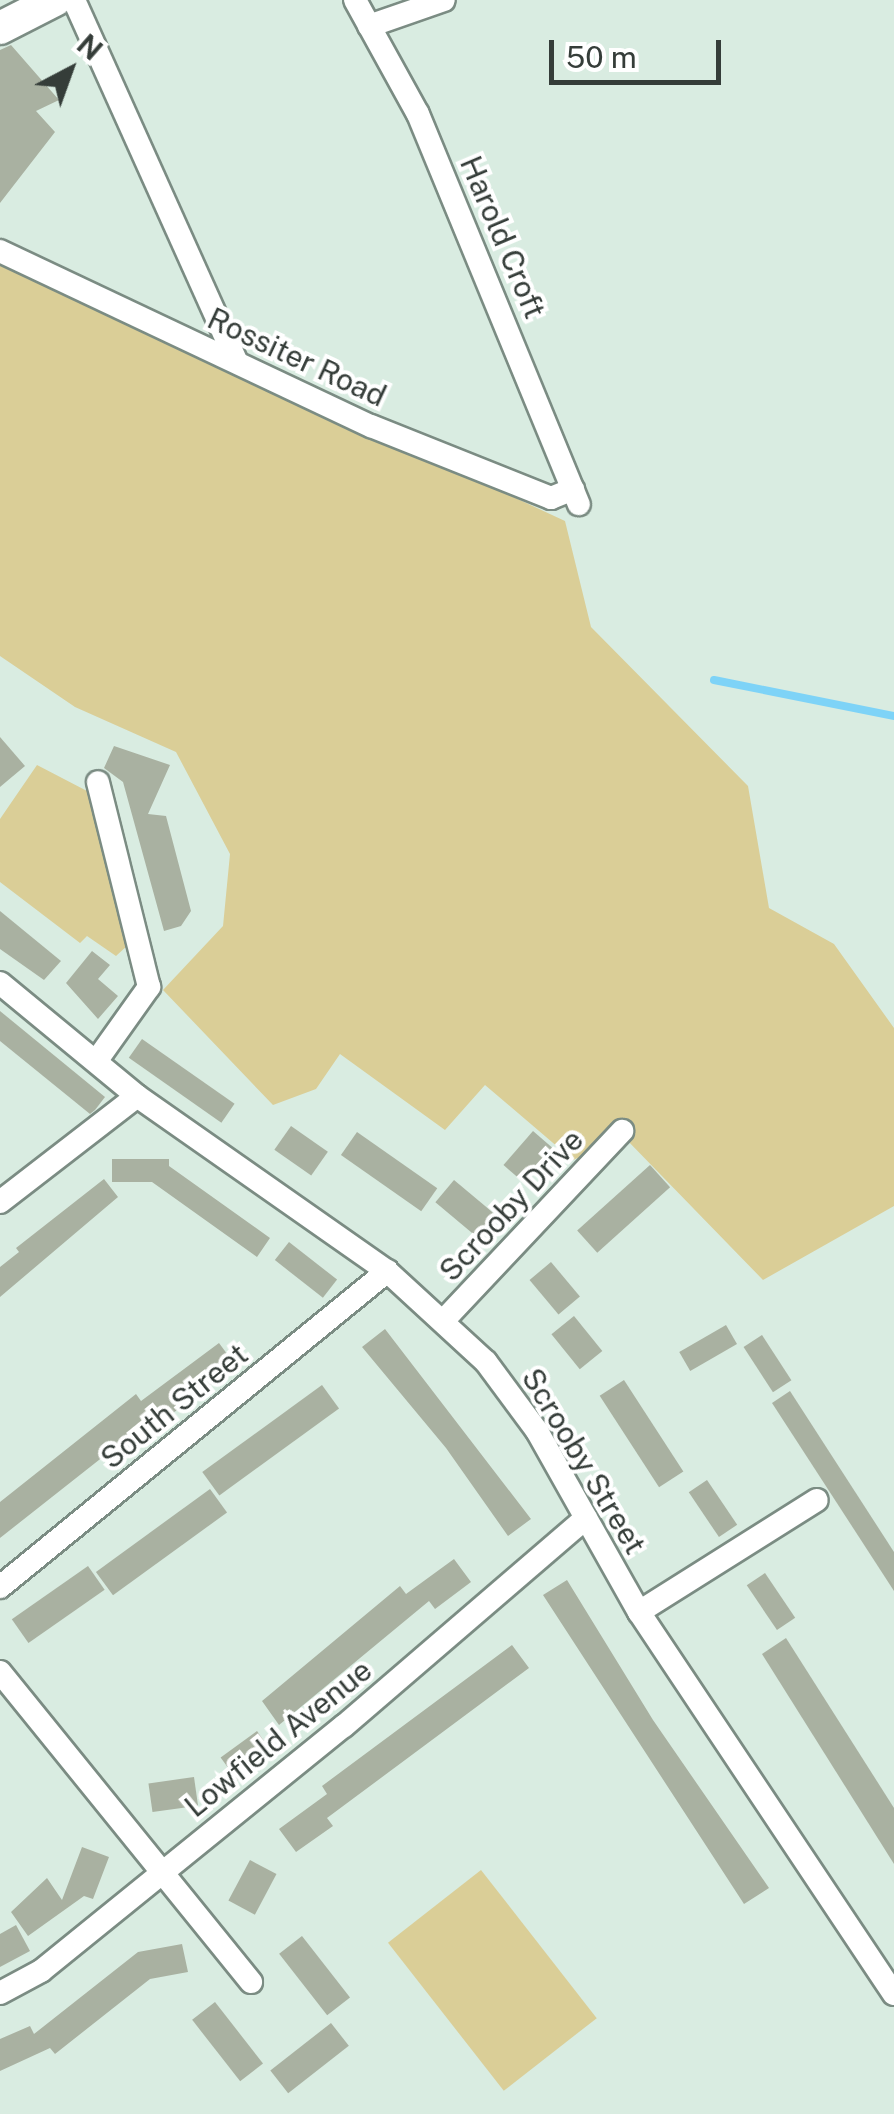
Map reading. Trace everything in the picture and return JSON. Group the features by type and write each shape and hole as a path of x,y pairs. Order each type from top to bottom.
{"main road":[{"path":"9,15 55,0"}],"street":[{"path":"74,0 236,362"},
{"name":"Harold Croft","path":"356,0 418,114 576,496"},
{"path":"369,26 444,0"},
{"name":"Rossiter Road","path":"0,251 371,426 551,498 576,496"},
{"path":"97,1060 149,987 98,782"},
{"name":"Scrooby Street","path":"0,983 138,1096 386,1272 444,1320 516,1398 639,1612 840,1904 894,1994"},
{"path":"0,1202 138,1096"},
{"name":"Scrooby Drive","path":"444,1320 622,1131"},
{"name":"South Street","path":"0,1587 386,1272"},
{"path":"639,1612 816,1500"},
{"name":"Lowfield Avenue","path":"0,1994 41,1971 586,1518"},
{"path":"0,1672 250,1982"}],"shaded area":[{"path":"0,259 565,521 591,627 748,786 769,908 834,944 894,1028 894,1206 763,1280 625,1138 573,1160 485,1085 445,1130 340,1054 316,1089 273,1105 163,990 223,926 230,854 176,752 75,707 0,656"},
{"path":"37,765 87,791 128,945 116,956 87,936 80,943 0,882 0,819"},
{"path":"481,1870 597,2018 504,2091 388,1943"}],"building":[{"path":"11,45 59,100 36,111 55,132 0,203 0,50"},
{"path":"0,737 25,766 0,787"},
{"path":"114,746 170,765 148,814 166,816 191,911 181,926 164,931 123,782 104,768"},
{"path":"0,911 61,961 44,980 0,949"},
{"path":"92,951 110,965 98,979 118,996 98,1019 66,983"},
{"path":"0,1011 105,1097 95,1110 90,1114 0,1041"},
{"path":"142,1039 235,1104 221,1123 129,1058"},
{"path":"291,1126 328,1152 311,1176 274,1150"},
{"path":"533,1131 554,1149 525,1183 503,1165"},
{"path":"357,1132 437,1188 421,1211 341,1155"},
{"path":"112,1159 169,1159 169,1166 270,1238 257,1257 152,1182 112,1182"},
{"path":"650,1165 670,1187 597,1253 577,1231"},
{"path":"104,1179 118,1197 0,1297 0,1267 19,1252 16,1248"},
{"path":"454,1180 496,1215 477,1238 435,1202"},
{"path":"289,1242 337,1280 323,1298 275,1260"},
{"path":"551,1262 580,1296 558,1314 530,1280"},
{"path":"574,1316 602,1351 580,1369 551,1334"},
{"path":"726,1325 737,1344 690,1371 679,1352"},
{"path":"385,1329 531,1519 508,1536 446,1448 362,1347"},
{"path":"762,1335 791,1380 773,1392 744,1347"},
{"path":"219,1343 236,1366 161,1422 156,1415 0,1538 0,1502 136,1394 141,1401"},
{"path":"624,1380 683,1471 659,1487 600,1396"},
{"path":"322,1385 339,1408 219,1495 202,1472"},
{"path":"790,1391 894,1552 894,1591 772,1403"},
{"path":"707,1480 737,1525 719,1537 689,1492"},
{"path":"210,1489 227,1512 113,1595 96,1572"},
{"path":"454,1559 471,1582 435,1609 429,1601 279,1725 262,1701 400,1586 406,1594"},
{"path":"88,1566 105,1590 28,1643 12,1619"},
{"path":"765,1573 795,1618 777,1630 747,1585"},
{"path":"567,1580 653,1720 769,1888 744,1904 543,1595"},
{"path":"786,1638 894,1808 894,1864 762,1654"},
{"path":"512,1645 529,1668 327,1818 333,1826 296,1852 279,1829 327,1794 322,1786"},
{"path":"257,1731 274,1754 238,1781 221,1757"},
{"path":"194,1777 198,1806 152,1812 148,1783"},
{"path":"82,1847 109,1857 93,1899 84,1896 28,1936 11,1912 47,1878 62,1900"},
{"path":"250,1860 276,1874 255,1915 228,1901"},
{"path":"16,1925 30,1951 0,1967 0,1934"},
{"path":"302,1936 350,1997 327,2015 279,1954"},
{"path":"182,1944 188,1972 150,1979 55,2054 50,2048 0,2071 0,2039 30,2026 34,2034 138,1952"},
{"path":"215,2002 263,2063 240,2081 192,2020"},
{"path":"331,2023 349,2046 288,2093 270,2070"}],"waterway":[{"path":"714,680 894,716"}]}
